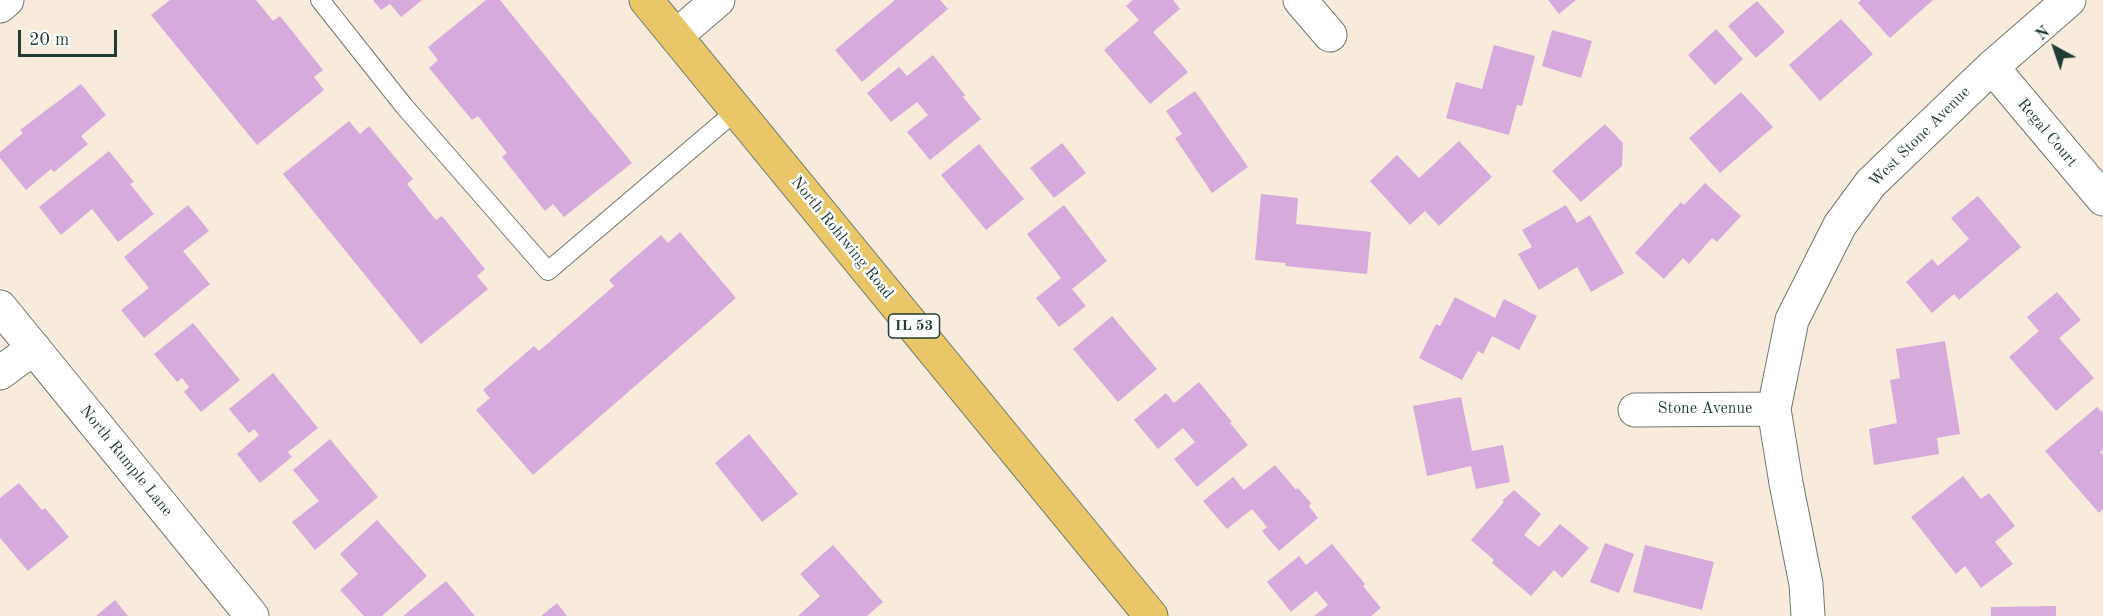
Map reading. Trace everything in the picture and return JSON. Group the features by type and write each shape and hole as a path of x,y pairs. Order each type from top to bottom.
{"main road":[{"name":"North Rohlwing Road","path":"646,0 1151,616"}],"street":[{"path":"0,6 7,0"},
{"path":"676,36 718,0"},
{"path":"1300,0 1330,35"},
{"name":"West Stone Avenue","path":"1808,616 1806,584 1774,409 1792,321 1840,225 1872,183 1992,67 2068,0"},
{"name":"Regal Court","path":"1992,67 2103,199"},
{"name":"North Rumple Lane","path":"0,307 252,616"},
{"path":"0,373 34,348"},
{"name":"Stone Avenue","path":"1635,410 1774,409"}],"lane":[{"path":"320,0 404,106 548,271 737,110"}],"building":[{"path":"170,0 256,0 273,21 280,16 323,70 314,77 324,90 257,145 151,15"},
{"path":"373,0 422,0 401,17 390,4 381,10"},
{"path":"486,0 500,0 632,163 564,217 553,204 545,211 502,157 507,153 478,116 472,120 429,68 438,60 428,47"},
{"path":"895,0 940,0 948,9 862,82 835,50"},
{"path":"1133,0 1173,0 1180,9 1153,32 1188,72 1150,104 1104,50 1139,20 1126,6"},
{"path":"1548,0 1576,0 1559,14"},
{"path":"1861,0 1933,0 1890,38 1858,3"},
{"path":"1757,1 1785,32 1756,58 1728,26"},
{"path":"1841,19 1873,54 1820,101 1789,65"},
{"path":"1716,29 1743,59 1715,85 1688,55"},
{"path":"1552,30 1592,41 1581,78 1542,66"},
{"path":"1494,45 1535,56 1522,106 1517,105 1509,135 1446,118 1456,82 1482,89"},
{"path":"933,55 981,119 930,160 907,132 928,115 917,102 891,122 867,93 899,67 907,76"},
{"path":"81,84 106,115 81,136 88,144 54,172 51,169 26,190 0,158 0,152 23,133 20,130"},
{"path":"1195,91 1248,167 1212,193 1175,138 1182,134 1166,111"},
{"path":"1741,92 1773,127 1720,173 1689,138"},
{"path":"349,121 360,134 369,126 413,179 407,184 436,220 442,216 485,269 477,276 488,289 421,344 283,174"},
{"path":"1605,124 1623,143 1622,166 1581,202 1552,171"},
{"path":"1459,141 1492,177 1439,226 1425,211 1410,225 1370,181 1397,155 1419,178"},
{"path":"1062,143 1086,173 1054,198 1030,168"},
{"path":"979,144 1024,199 986,230 941,175"},
{"path":"109,151 134,182 130,184 154,214 118,242 92,209 61,235 39,207"},
{"path":"1705,183 1741,216 1717,242 1712,238 1689,264 1683,258 1664,279 1635,253 1681,202 1684,205"},
{"path":"1261,194 1298,198 1296,224 1371,232 1367,274 1285,266 1286,263 1255,260"},
{"path":"1978,196 2021,247 1959,300 1954,294 1932,313 1906,282 1932,259 1938,266 1969,239 1951,218"},
{"path":"188,205 209,231 183,251 210,284 144,338 121,310 149,288 124,257"},
{"path":"1064,205 1107,261 1072,289 1086,306 1059,327 1036,298 1061,278 1027,234"},
{"path":"1566,205 1577,223 1590,215 1624,273 1591,292 1577,267 1539,290 1518,254 1532,247 1522,230"},
{"path":"680,232 736,298 533,475 476,410 490,398 483,390 534,346 539,351 614,286 609,280 661,235 668,243"},
{"path":"2057,292 2081,320 2059,338 2094,378 2056,411 2009,357 2039,331 2027,317"},
{"path":"1455,297 1495,318 1504,299 1537,316 1519,350 1492,336 1483,354 1478,351 1462,380 1419,358 1436,324 1440,326"},
{"path":"1112,316 1157,369 1118,402 1073,349"},
{"path":"193,323 240,380 201,412 184,392 189,387 182,378 177,382 154,354"},
{"path":"1945,341 1960,434 1937,438 1939,454 1874,465 1869,429 1897,423 1890,380 1900,378 1896,349"},
{"path":"273,373 318,428 288,452 292,457 260,483 237,454 259,435 254,429 249,433 229,409"},
{"path":"1199,382 1248,445 1197,487 1174,459 1195,442 1183,428 1158,449 1134,420 1166,393 1174,403"},
{"path":"1461,397 1472,451 1503,445 1510,482 1476,489 1471,466 1427,476 1413,406"},
{"path":"2097,407 2103,413 2103,450 2100,452 2103,455 2103,509 2099,513 2045,451"},
{"path":"749,434 798,494 762,522 715,463"},
{"path":"330,439 378,497 315,550 292,522 319,501 293,470"},
{"path":"1275,465 1296,490 1298,488 1311,503 1309,506 1318,518 1279,551 1262,531 1267,527 1252,509 1227,529 1203,501 1233,477 1244,490"},
{"path":"1963,476 1981,499 1989,493 2015,526 1995,542 2013,564 1981,588 1965,566 1956,574 1911,517"},
{"path":"19,483 42,510 45,508 69,537 28,571 0,538 0,498"},
{"path":"1514,490 1541,514 1524,535 1539,547 1560,524 1589,548 1562,578 1554,570 1531,596 1492,563 1494,560 1471,540 1504,502 1502,501"},
{"path":"377,520 427,576 382,616 364,616 340,590 358,574 340,554"},
{"path":"1605,543 1634,554 1619,593 1590,582"},
{"path":"1332,544 1365,584 1363,586 1381,608 1371,616 1314,616 1328,605 1316,591 1291,612 1267,582 1299,556 1306,565"},
{"path":"833,545 883,602 867,616 798,616 820,596 800,574"},
{"path":"1645,545 1714,562 1702,610 1633,592"},
{"path":"446,581 475,616 403,616"},
{"path":"115,600 128,616 96,616"},
{"path":"557,603 567,616 541,616"},
{"path":"2056,606 2056,616 1991,616 1991,607"}]}
